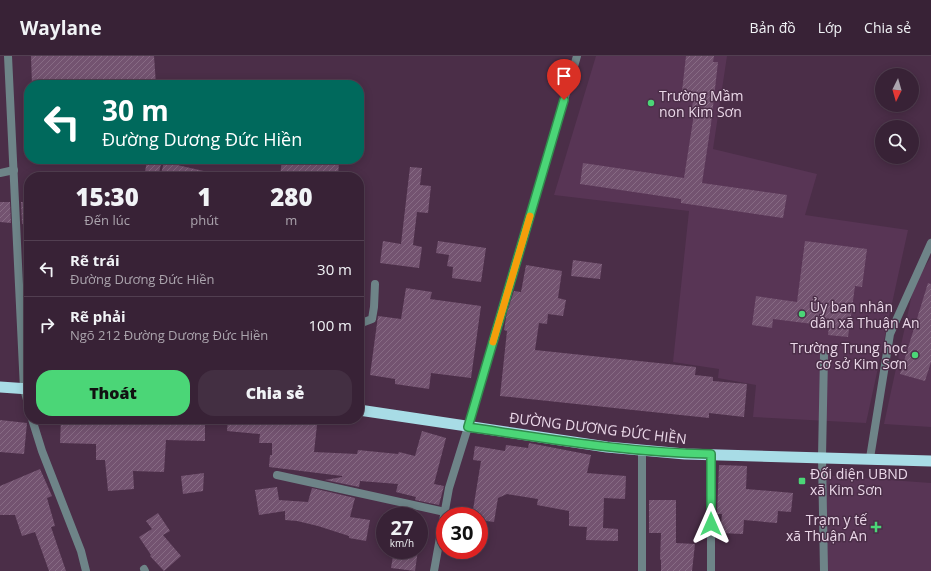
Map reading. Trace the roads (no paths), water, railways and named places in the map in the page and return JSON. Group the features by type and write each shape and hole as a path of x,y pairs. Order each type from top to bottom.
{"highway":[{"path":"0,387 24,389"},
{"name":"ĐƯỜNG DƯƠNG ĐỨC HIỀN","path":"364,411 607,447 711,454 931,461"}],"street":[{"path":"8,56 24,352"},
{"path":"446,507 449,488 577,56"},
{"path":"0,173 14,170"},
{"path":"870,458 890,334 931,242"},
{"path":"364,322 372,319 375,284"},
{"path":"824,355 822,457 824,571"},
{"path":"34,424 42,451 80,550 86,571"},
{"path":"642,450 642,571"},
{"path":"711,454 711,571"},
{"path":"277,475 436,510"},
{"path":"434,571 436,559"}],"place":[{"name":"Trường Mầm non Kim Sơn","path":"651,103"},
{"name":"Ủy ban nhân dân xã Thuận An","path":"802,314"},
{"name":"Trường Trung học cơ sở Kim Sơn","path":"915,355"},
{"name":"Đối diện UBND xã Kim Sơn","path":"802,481"},
{"name":"Trạm y tế xã Thuận An","path":"876,527"}]}
